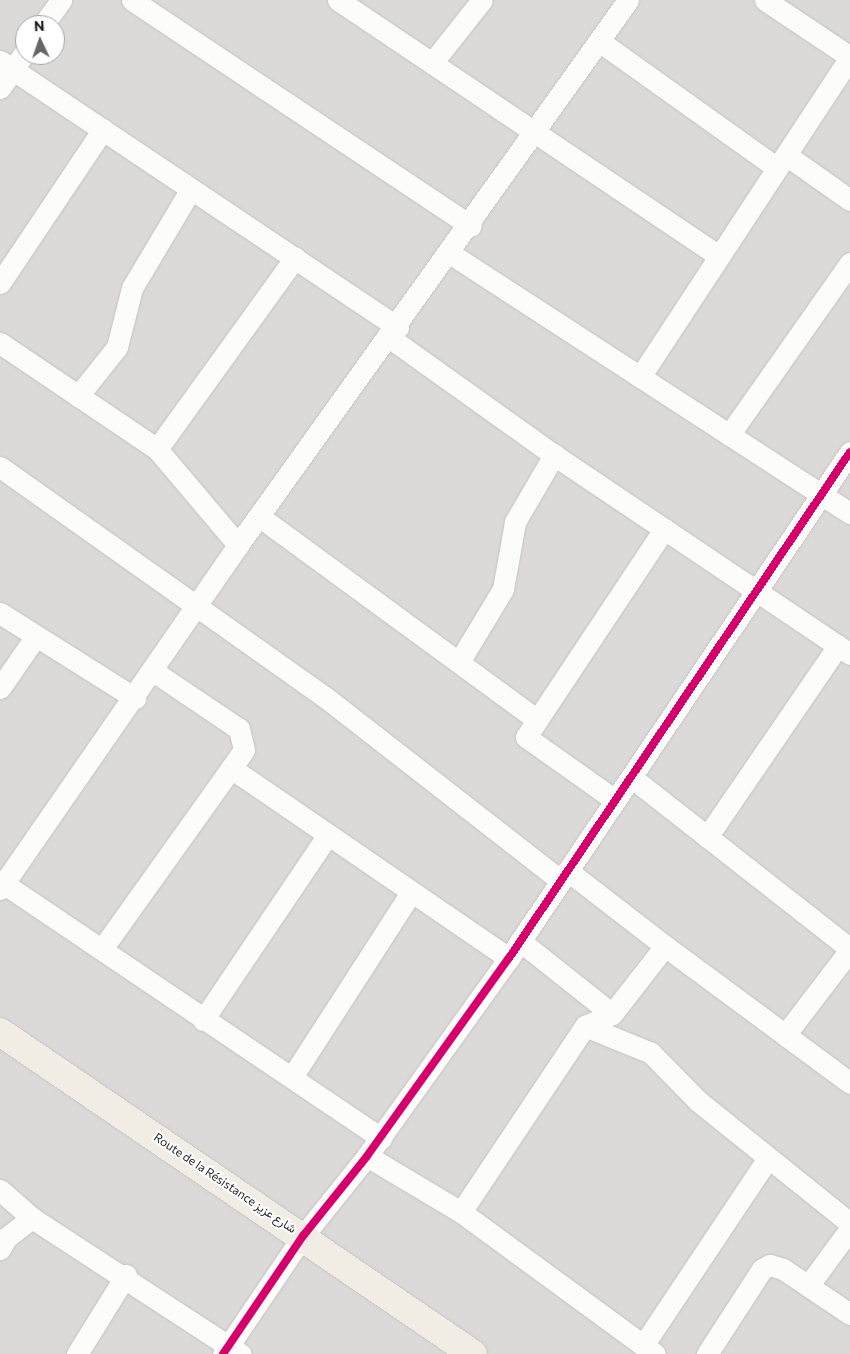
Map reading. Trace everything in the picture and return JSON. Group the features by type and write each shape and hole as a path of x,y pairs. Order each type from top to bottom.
{"main road":[{"name":"Route de la Résistance شارع عزيز","path":"0,1032 304,1236 473,1354"}],"street":[{"path":"50,15 61,0"},
{"path":"132,0 471,226"},
{"path":"338,0 365,7 432,63 719,256"},
{"path":"432,63 482,0"},
{"path":"380,1138 292,1077 203,1020 102,949 1,885 135,698 238,546 471,226 628,0"},
{"path":"640,377 850,57 765,0"},
{"path":"599,42 782,162 850,200"},
{"path":"0,88 7,65 295,258 554,455 844,650 707,837"},
{"path":"0,283 103,129"},
{"path":"78,396 117,347 132,288 191,188"},
{"path":"451,254 850,513"},
{"path":"157,449 295,258"},
{"path":"729,435 850,263"},
{"path":"0,343 157,449 238,546"},
{"path":"0,1190 32,1218 126,1275 231,1351 304,1236 367,1156 515,950 850,452"},
{"path":"459,662 503,589 515,522 554,455"},
{"path":"0,467 325,697 564,876 665,946 850,1083"},
{"path":"260,516 535,718"},
{"path":"615,800 528,742 527,729 664,529"},
{"path":"0,613 135,698"},
{"path":"0,688 36,636"},
{"path":"102,949 244,750 239,729 153,671"},
{"path":"232,768 327,836 411,892 515,950 612,1014"},
{"path":"631,777 850,950 785,1035"},
{"path":"203,1020 327,836"},
{"path":"292,1077 411,892"},
{"path":"461,1212 585,1026 612,1014 665,946"},
{"path":"585,1026 651,1053 698,1101 850,1223"},
{"path":"367,1156 461,1212 650,1349 768,1158"},
{"path":"0,1249 6,1238 32,1218"},
{"path":"808,1286 850,1229"},
{"path":"707,1354 762,1269 776,1266 850,1314"},
{"path":"77,1354 126,1275"}],"shaded area":[{"path":"0,0 850,0 850,1354 0,1354"}],"cycle path":[{"path":"223,1354 303,1236 367,1156 509,958 850,452"}]}
